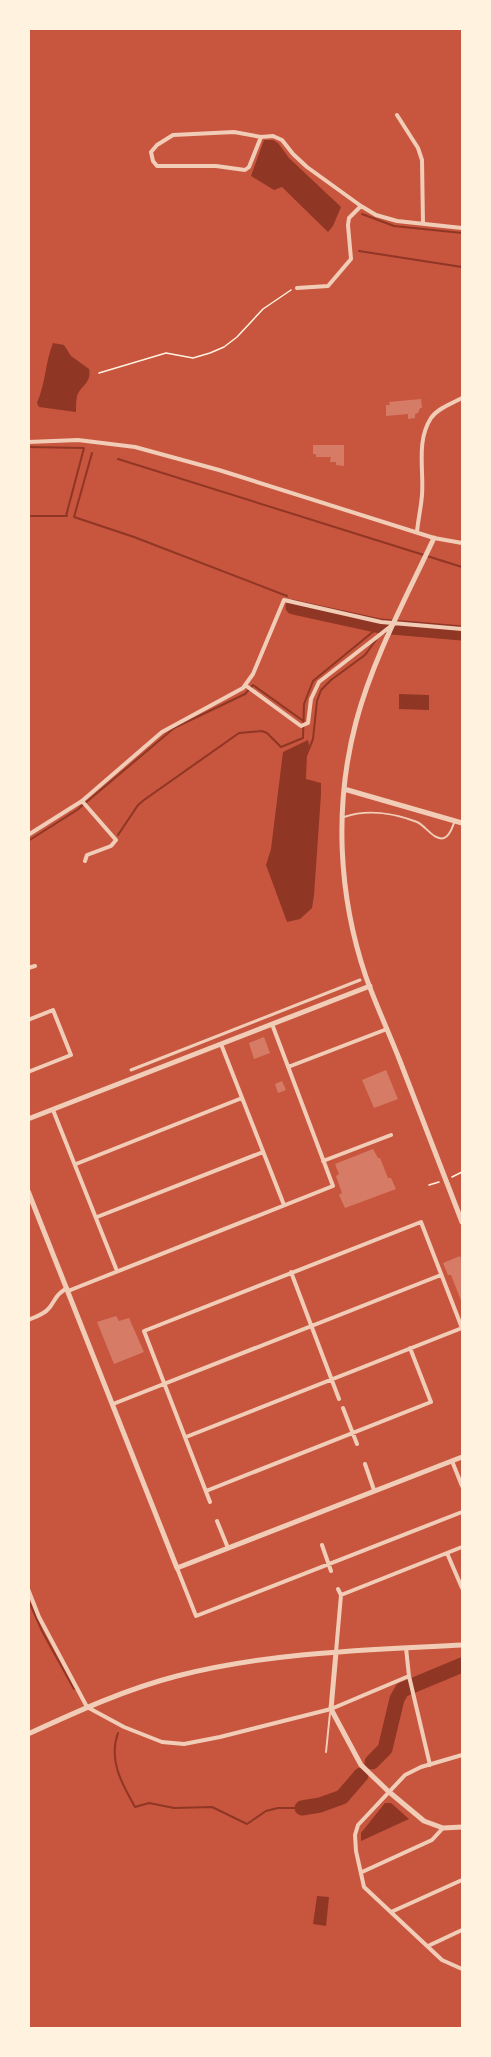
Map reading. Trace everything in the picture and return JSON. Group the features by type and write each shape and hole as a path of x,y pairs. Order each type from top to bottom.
{"street":[{"path":"397,114 418,148 422,160 423,224"},
{"path":"261,137 249,168 244,170 216,166 157,166 151,152 157,145 173,135 234,132 261,137 273,136 282,140 307,166 376,215 397,221 462,228"},
{"path":"297,288 328,286 340,274 351,259 349,218 361,206"},
{"path":"417,532 422,495 423,443 427,428 432,416 462,398"},
{"path":"28,442 78,440 135,447 219,470 435,538 462,543"},
{"path":"435,538 394,624 369,683 356,723 344,789 343,864 353,931 370,986 462,1222"},
{"path":"28,835 82,801 162,732 245,685 253,674 284,600 381,622 462,629"},
{"path":"245,685 301,726 308,723 311,699 319,682 394,624"},
{"path":"344,789 462,823"},
{"path":"82,801 116,840 111,846 87,855 84,861"},
{"path":"28,968 35,966"},
{"path":"131,1070 360,980"},
{"path":"28,1119 370,986"},
{"path":"28,1020 53,1010 71,1054 28,1072"},
{"path":"28,1320 44,1313 51,1306 56,1294 67,1289 333,1186 272,1024"},
{"path":"288,1067 387,1029"},
{"path":"221,1044 285,1206"},
{"path":"76,1164 242,1098"},
{"path":"53,1110 117,1271"},
{"path":"323,1161 391,1135"},
{"path":"97,1217 263,1152"},
{"path":"28,1191 196,1616 462,1512"},
{"path":"186,1437 462,1328 421,1222 144,1331 210,1502"},
{"path":"291,1272 339,1399"},
{"path":"113,1404 441,1275"},
{"path":"206,1491 431,1401 410,1348"},
{"path":"343,1408 357,1444"},
{"path":"177,1568 462,1457"},
{"path":"452,1461 462,1486"},
{"path":"365,1464 374,1490"},
{"path":"217,1521 228,1548"},
{"path":"322,1545 331,1571"},
{"path":"341,1595 462,1547"},
{"path":"447,1553 462,1588"},
{"path":"28,1589 39,1617 87,1707 143,1736 162,1742 184,1744 220,1737 331,1709 409,1676"},
{"path":"338,1589 341,1595 331,1709 361,1765 388,1791 424,1821 443,1828 462,1827"},
{"path":"28,1734 87,1707 175,1677 207,1669 253,1660 336,1652 462,1645"},
{"path":"406,1648 410,1682 430,1765"},
{"path":"462,1755 421,1767 405,1775 358,1825 355,1835 364,1887 442,1960 462,1969"},
{"path":"362,1872 432,1840 443,1828"},
{"path":"391,1912 462,1880"},
{"path":"428,1946 462,1930"}],"lane":[{"path":"342,818 363,812 389,815 415,821 437,838 447,837 454,820"},
{"path":"326,1752 331,1709"}],"path":[{"path":"99,373 165,353 193,358 224,347 237,337 263,309 297,288"}],"shaded area":[{"path":"264,140 273,140 278,143 289,158 341,207 328,232 282,187 274,190 251,176"},
{"path":"53,343 64,345 71,356 89,369 88,381 77,396 76,412 39,407 37,403"},
{"path":"399,694 429,695 429,710 399,709"},
{"path":"308,740 306,779 321,783 314,895 312,908 300,919 287,922 266,865 271,849 283,752"},
{"path":"385,1803 391,1803 409,1819 361,1841 361,1833"},
{"path":"317,1896 329,1897 326,1926 313,1924"}],"building":[{"path":"421,399 422,408 415,414 415,418 408,419 408,414 386,416 386,405 390,405 389,402"},
{"path":"313,445 344,445 344,466 330,462 331,457 316,457 316,454 313,454"},
{"path":"264,1037 270,1053 254,1059 249,1043"},
{"path":"386,1070 398,1099 374,1108 362,1080"},
{"path":"282,1081 286,1090 278,1093 275,1084"},
{"path":"373,1149 396,1189 345,1208 339,1195 342,1193 336,1176 339,1174 335,1164"},
{"path":"460,1256 462,1303 451,1275 448,1275 443,1263"},
{"path":"116,1316 119,1321 129,1318 144,1352 114,1364 97,1322"}],"waterway":[{"path":"362,214 394,226 462,233"},
{"path":"359,251 462,267"},
{"path":"28,447 84,448 66,516"},
{"path":"74,517 92,453"},
{"path":"118,459 462,567"},
{"path":"28,516 67,516"},
{"path":"74,517 134,537 287,596"},
{"path":"293,607 380,626 462,633"},
{"path":"118,835 138,805 239,733 262,731 281,747 303,738 304,704 313,681 380,626"},
{"path":"306,756 313,739 317,701 321,690 365,655 376,640"},
{"path":"28,841 77,810 174,728 245,694 253,685 302,720"},
{"path":"28,1599 42,1631 74,1689"},
{"path":"372,1762 385,1749 397,1699 402,1690 462,1665"},
{"path":"118,1733 115,1743 118,1771 135,1807 149,1803 174,1808 212,1807 247,1824 266,1811 278,1808 302,1808"},
{"path":"302,1808 320,1805 342,1797 361,1775"}]}
